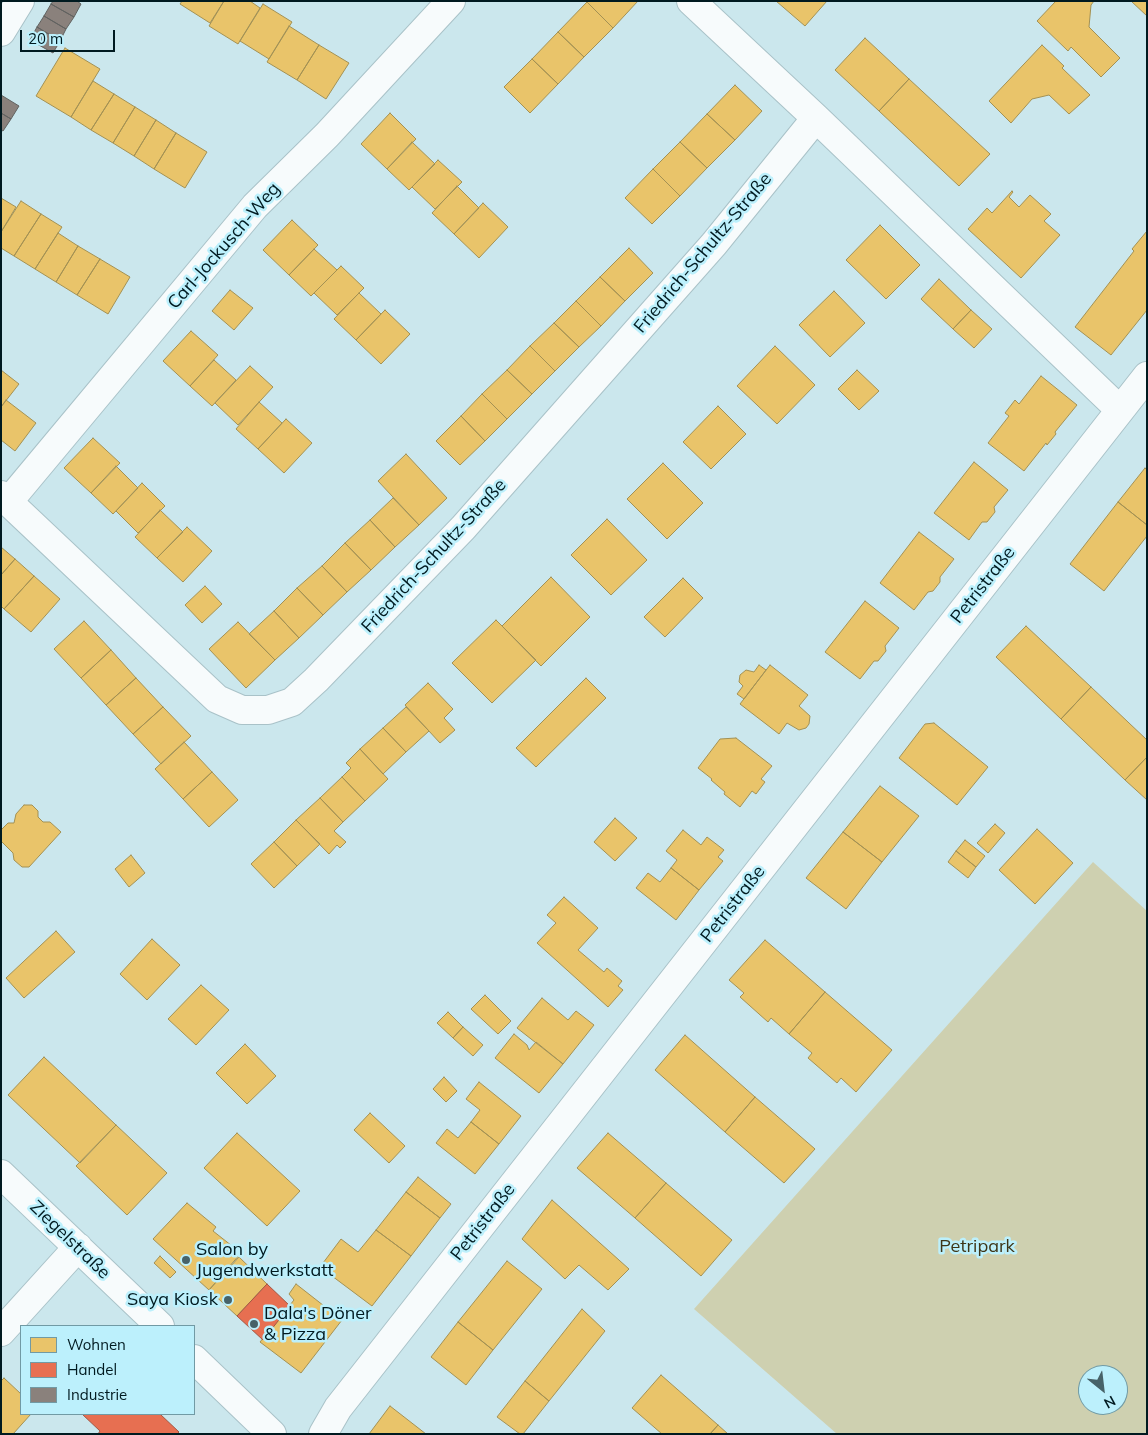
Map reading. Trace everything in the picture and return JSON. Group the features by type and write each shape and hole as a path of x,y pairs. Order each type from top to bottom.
{"street":[{"path":"1,32 20,1"},
{"name":"Carl-Jockusch-Weg","path":"5,498 255,206 327,134 451,1"},
{"path":"691,1 816,118 1120,410"},
{"name":"Friedrich-Schultz-Straße","path":"5,498 216,699 242,710 268,710 292,702 316,680 463,528 714,244 816,118"},
{"name":"Petristraße","path":"323,1434 338,1408 1147,376"},
{"name":"Ziegelstraße","path":"1,1174 159,1325"},
{"path":"1,1332 78,1247"},
{"path":"195,1359 272,1434"}],"green space":[{"name":"Petripark","path":"1093,862 1147,911 1147,1434 837,1434 694,1309"}],"building: Wohnen":[{"path":"182,1 224,1 210,23 180,4"},
{"path":"224,1 250,1 260,8 238,44 209,26"},
{"path":"588,1 638,1 613,28"},
{"path":"776,1 827,1 805,26"},
{"path":"1056,1 1094,1 1091,5 1089,27 1120,58 1101,77 1071,47 1068,51 1037,21"},
{"path":"1131,1 1147,1 1147,16"},
{"path":"587,2 613,28 584,57 558,32"},
{"path":"263,4 292,22 269,59 240,41"},
{"path":"289,26 319,45 297,80 267,62"},
{"path":"558,32 584,57 558,84 532,59"},
{"path":"865,38 909,79 879,111 835,70"},
{"path":"319,45 349,63 326,99 297,80"},
{"path":"1042,45 1064,66 1062,68 1090,95 1069,114 1049,95 1032,99 1011,123 989,101"},
{"path":"65,48 100,69 71,117 36,96"},
{"path":"532,59 558,84 530,113 504,87"},
{"path":"909,79 990,154 959,186 879,111"},
{"path":"93,81 114,94 91,130 71,117"},
{"path":"735,85 762,111 735,140 707,114"},
{"path":"114,94 135,107 113,143 91,130"},
{"path":"135,107 156,120 134,156 113,143"},
{"path":"390,113 416,139 387,169 361,144"},
{"path":"707,114 735,140 707,168 680,142"},
{"path":"156,120 176,133 154,169 134,156"},
{"path":"176,133 207,152 185,188 154,169"},
{"path":"412,142 435,164 409,190 387,169"},
{"path":"680,142 707,168 680,196 653,169"},
{"path":"438,160 462,182 435,209 412,187"},
{"path":"653,169 680,196 652,224 625,198"},
{"path":"457,186 479,208 454,234 432,213"},
{"path":"1012,191 1009,197 1019,207 1030,195 1051,214 1044,221 1060,235 1021,278 968,229 987,208 992,213"},
{"path":"1,198 16,207 1,232"},
{"path":"21,201 41,214 14,256 1,248 1,232"},
{"path":"483,203 508,227 479,258 454,234"},
{"path":"41,214 62,227 35,269 14,256"},
{"path":"292,220 318,245 289,275 263,250"},
{"path":"880,225 920,265 886,299 846,260"},
{"path":"1147,231 1147,310 1111,355 1075,327 1134,251 1132,249"},
{"path":"58,233 78,246 56,282 35,269"},
{"path":"78,246 100,259 77,295 56,282"},
{"path":"629,248 653,273 625,301 600,277"},
{"path":"314,249 337,270 311,296 289,275"},
{"path":"100,259 130,277 108,314 77,295"},
{"path":"341,266 364,288 337,315 314,293"},
{"path":"600,277 625,301 601,326 576,301"},
{"path":"939,279 971,310 953,329 921,299"},
{"path":"230,290 253,308 234,330 212,311"},
{"path":"834,291 865,323 830,357 799,325"},
{"path":"359,293 381,314 356,340 334,319"},
{"path":"576,301 601,326 579,347 554,323"},
{"path":"385,310 410,334 381,364 356,340"},
{"path":"971,310 992,329 974,348 953,329"},
{"path":"554,323 579,347 555,371 530,346"},
{"path":"191,331 218,355 190,386 163,361"},
{"path":"530,346 555,371 532,394 507,370"},
{"path":"775,346 815,385 777,424 737,386"},
{"path":"214,360 236,380 212,406 190,386"},
{"path":"250,366 273,387 238,425 215,403"},
{"path":"1,370 19,384 1,407"},
{"path":"507,370 532,394 507,419 482,394"},
{"path":"857,370 879,391 859,410 838,389"},
{"path":"1041,376 1077,405 1055,432 1056,434 1047,445 1046,443 1024,471 988,443 1009,416 1005,413 1015,400 1019,404"},
{"path":"482,394 507,419 485,441 461,416"},
{"path":"6,400 36,423 15,451 1,440 1,407"},
{"path":"259,402 282,423 258,449 236,429"},
{"path":"718,406 746,434 711,469 683,442"},
{"path":"461,416 485,441 460,465 436,441"},
{"path":"286,419 312,443 284,473 258,449"},
{"path":"93,438 120,463 91,493 64,468"},
{"path":"406,454 447,498 419,525 378,481"},
{"path":"974,462 1008,490 994,507 995,512 987,522 982,522 969,540 934,513"},
{"path":"663,463 703,503 667,539 627,499"},
{"path":"116,466 138,488 113,514 91,493"},
{"path":"1145,468 1147,470 1147,525 1118,502"},
{"path":"142,483 165,506 138,533 116,511"},
{"path":"393,498 419,525 395,547 370,520"},
{"path":"1118,502 1147,525 1147,536 1104,591 1070,564"},
{"path":"160,510 183,532 157,558 135,537"},
{"path":"607,519 647,560 611,595 571,555"},
{"path":"370,520 395,547 371,570 345,543"},
{"path":"187,527 212,551 183,582 157,558"},
{"path":"919,532 954,559 940,577 940,582 933,591 928,592 914,610 880,583"},
{"path":"345,543 371,570 347,592 322,566"},
{"path":"1,547 15,559 1,575"},
{"path":"15,559 34,576 4,609 1,606 1,575"},
{"path":"322,566 347,592 323,615 297,588"},
{"path":"34,576 60,599 31,632 4,609"},
{"path":"551,577 590,617 541,666 502,626"},
{"path":"683,578 703,598 665,637 644,617"},
{"path":"205,586 222,604 202,623 185,605"},
{"path":"297,588 323,615 299,638 274,611"},
{"path":"865,601 899,628 885,646 886,651 878,661 874,661 860,679 825,652"},
{"path":"274,611 299,638 275,660 249,634"},
{"path":"496,620 536,660 492,703 452,663"},
{"path":"84,621 111,650 81,678 54,649"},
{"path":"238,622 275,660 246,688 209,649"},
{"path":"1026,626 1091,687 1061,719 996,657"},
{"path":"111,650 136,678 106,705 81,678"},
{"path":"759,665 766,670 744,699 737,694 743,686 739,682 740,675 746,670 754,672"},
{"path":"770,665 808,695 799,706 810,716 809,724 806,728 799,730 787,723 779,734 740,704"},
{"path":"136,678 163,707 133,734 106,705"},
{"path":"586,678 606,698 536,767 516,748"},
{"path":"428,683 453,709 444,718 455,730 440,743 405,705"},
{"path":"1091,687 1147,740 1147,757 1125,780 1061,719"},
{"path":"163,707 191,736 161,764 133,734"},
{"path":"406,707 429,731 406,752 383,728"},
{"path":"934,723 988,767 957,805 899,758 925,724"},
{"path":"383,728 406,752 383,774 360,749"},
{"path":"736,738 772,766 761,779 765,782 756,794 752,791 740,807 698,768 720,739"},
{"path":"184,742 212,772 183,799 155,769"},
{"path":"360,749 388,779 365,801 342,777 351,768 346,763"},
{"path":"1147,757 1147,800 1125,780"},
{"path":"212,772 238,800 209,827 183,799"},
{"path":"342,777 365,801 343,822 320,798"},
{"path":"880,786 919,816 882,862 843,832"},
{"path":"320,798 343,822 334,831 346,842 340,848 337,845 329,854 296,820"},
{"path":"24,805 32,805 38,811 38,817 43,822 50,822 61,832 29,867 22,867 14,860 13,853 1,841 1,830 8,823 14,823 16,814"},
{"path":"615,818 637,838 615,861 594,842"},
{"path":"296,820 320,844 297,866 274,842"},
{"path":"995,824 1005,833 988,853 977,843"},
{"path":"1037,829 1073,863 1035,904 999,870"},
{"path":"683,830 701,845 707,837 724,850 718,857 723,861 699,890 671,868 677,860 666,851"},
{"path":"843,832 882,862 846,909 806,878"},
{"path":"965,840 985,856 976,867 956,851"},
{"path":"274,842 297,866 274,888 251,864"},
{"path":"956,851 976,867 968,878 948,862"},
{"path":"131,855 145,873 129,887 115,869"},
{"path":"671,868 699,890 676,920 636,888 648,873 660,882"},
{"path":"564,897 598,928 578,950 604,972 607,968 622,981 618,986 623,990 608,1007 537,943 556,923 547,915"},
{"path":"56,931 75,952 24,998 6,978"},
{"path":"152,939 180,965 147,1000 120,974"},
{"path":"765,940 825,992 789,1034 771,1018 768,1022 740,997 744,993 729,980"},
{"path":"201,985 229,1010 196,1045 168,1019"},
{"path":"825,992 892,1050 856,1092 841,1078 837,1083 808,1058 812,1053 789,1034"},
{"path":"485,995 511,1021 498,1034 471,1009"},
{"path":"542,998 568,1020 576,1011 594,1025 563,1064 517,1028"},
{"path":"448,1012 463,1027 453,1038 437,1023"},
{"path":"463,1027 483,1045 473,1056 453,1038"},
{"path":"514,1034 527,1045 529,1050 536,1042 563,1064 539,1093 495,1058"},
{"path":"685,1035 755,1097 725,1132 655,1070"},
{"path":"245,1044 276,1076 247,1104 216,1073"},
{"path":"44,1057 116,1125 80,1163 8,1095"},
{"path":"444,1077 457,1091 446,1102 433,1089"},
{"path":"479,1082 521,1116 499,1144 471,1122 480,1110 466,1099"},
{"path":"755,1097 815,1149 784,1183 725,1132"},
{"path":"370,1113 405,1146 389,1163 354,1130"},
{"path":"471,1122 499,1144 475,1174 436,1143 447,1129 458,1138"},
{"path":"116,1125 167,1173 127,1215 76,1166"},
{"path":"237,1133 300,1191 267,1226 204,1168"},
{"path":"608,1133 666,1183 635,1218 577,1168"},
{"path":"418,1177 451,1204 440,1218 406,1192"},
{"path":"666,1183 732,1240 701,1276 635,1218"},
{"path":"406,1192 440,1218 411,1256 376,1230"},
{"path":"552,1200 629,1269 608,1290 579,1265 565,1279 522,1239"},
{"path":"187,1203 216,1227 213,1231 241,1253 209,1290 153,1239"},
{"path":"376,1230 411,1256 372,1306 320,1267 341,1239 358,1252"},
{"path":"160,1256 176,1272 170,1278 154,1263"},
{"path":"239,1257 267,1284 237,1316 209,1290"},
{"path":"507,1261 542,1289 493,1350 458,1322"},
{"path":"296,1284 342,1320 301,1373 260,1342 294,1300 289,1294"},
{"path":"582,1309 605,1331 549,1401 525,1381"},
{"path":"458,1322 493,1350 466,1385 431,1357"},
{"path":"661,1375 718,1425 710,1434 662,1434 632,1408"},
{"path":"4,1378 20,1393 20,1415 30,1415 13,1434 1,1434 1,1381"},
{"path":"525,1381 549,1401 523,1434 520,1434 497,1417"},
{"path":"390,1406 426,1434 369,1434"},
{"path":"718,1425 728,1434 710,1434"}],"building: Handel":[{"path":"267,1284 290,1306 263,1340 237,1316"},
{"path":"83,1415 161,1415 179,1432 177,1434 98,1434 100,1431"}],"building: Industrie":[{"path":"53,1 77,1 81,4 74,17 51,4"},
{"path":"51,4 74,17 66,29 44,16"},
{"path":"44,16 66,29 60,41 37,27"},
{"path":"37,27 60,41 53,53 30,40"},
{"path":"1,95 19,106 11,119 1,113"},
{"path":"1,113 11,119 3,131 1,130"}],"place":[{"name":"Salon by Jugendwerkstatt","path":"186,1260"},
{"name":"Saya Kiosk","path":"228,1300"},
{"name":"Dala's Döner & Pizza","path":"254,1324"}]}
